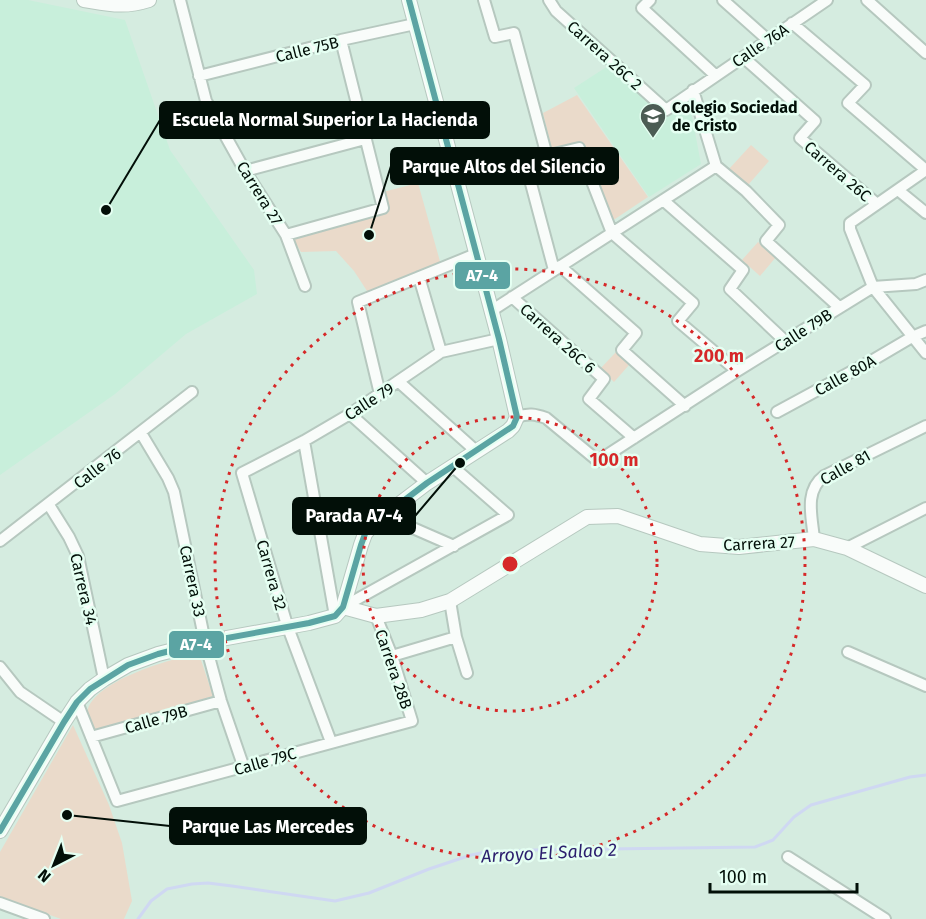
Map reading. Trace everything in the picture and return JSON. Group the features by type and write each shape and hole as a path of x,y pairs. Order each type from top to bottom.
{"street":[{"path":"84,0 118,6 132,6 149,0"},
{"name":"Carrera 27","path":"180,0 206,101 286,235 306,286"},
{"path":"339,612 365,534 383,515 427,483 508,431 517,417 499,339 409,0"},
{"path":"484,0 495,37 514,33 547,156"},
{"name":"Carrera 26C 2","path":"549,0 556,11 666,110 693,90"},
{"path":"723,0 768,40"},
{"name":"Calle 76A","path":"693,90 826,0"},
{"path":"867,0 926,54"},
{"path":"646,4 715,75"},
{"path":"792,23 865,85 848,103 926,170 850,223 850,229 873,287 926,353"},
{"name":"Calle 75B","path":"199,76 340,40 415,24"},
{"path":"286,235 383,208 340,40"},
{"name":"Carrera 26C","path":"743,57 815,121 800,138 877,204"},
{"path":"693,90 716,166 746,191 779,225 766,241 839,307"},
{"path":"246,171 365,139"},
{"path":"685,406 622,350 636,333 557,268 525,161 579,148 612,233 693,303 678,321 737,371"},
{"path":"491,311 716,166"},
{"name":"Carrera 26C","path":"897,189 926,213"},
{"path":"663,200 743,270 730,289 786,342"},
{"path":"380,394 358,302 476,254"},
{"path":"419,277 441,352"},
{"name":"Calle 79B","path":"517,417 536,414 546,418 598,461 873,287 916,284 926,280"},
{"name":"Carrera 26C 6","path":"512,297 604,379 589,399 634,438"},
{"name":"Calle 80A","path":"777,412 912,336 926,331"},
{"name":"Calle 79","path":"242,473 350,414 441,352 499,339"},
{"path":"399,382 476,451"},
{"name":"Calle 76","path":"0,542 192,392"},
{"path":"350,414 427,483"},
{"name":"Calle 81","path":"814,539 811,494 815,483 824,476 926,426"},
{"name":"Carrera 33","path":"141,433 174,492 205,642 221,701 244,768"},
{"path":"304,441 339,612"},
{"path":"0,831 4,815 77,702 104,679 128,665 158,654 287,625 309,623 339,612 508,514 452,466"},
{"name":"Carrera 32","path":"242,473 287,625 331,742"},
{"name":"Carrera 34","path":"49,505 78,556 104,679"},
{"path":"846,548 926,508"},
{"path":"383,515 454,546"},
{"name":"Carrera 27","path":"450,601 587,517 618,516 700,544 739,547 814,539 846,548 926,586"},
{"path":"339,612 376,616 421,610 450,601 456,637 467,673"},
{"name":"Carrera 28B","path":"376,616 392,656 412,721"},
{"path":"392,656 456,637"},
{"path":"848,652 926,686"},
{"path":"0,667 20,692 64,722"},
{"name":"Calle 79B","path":"91,738 221,701"},
{"path":"77,702 91,738"},
{"name":"Calle 79C","path":"91,738 117,801 412,721"},
{"path":"788,857 885,919"},
{"path":"0,903 44,919"}],"shaded area":[{"path":"0,0 28,0 125,20 170,150 254,270 257,294 186,334 115,394 0,475"},
{"name":"Colegio Sociedad de Cristo","path":"608,66 664,114 689,101 701,164 649,197 574,88"},
{"path":"577,95 648,197 612,221 581,144 552,150 543,113"},
{"path":"751,145 769,161 748,185 729,169"},
{"path":"418,183 441,265 369,294 354,271 336,251 301,252 293,239 388,213 383,192"},
{"path":"758,242 776,257 760,276 742,260"},
{"path":"616,352 629,365 614,382 600,369"},
{"path":"199,654 213,696 94,733 87,716 90,704 100,693 115,683 152,666"},
{"path":"73,725 109,805 122,843 132,901 124,919 61,919 0,897 0,852"}],"waterway":[{"name":"Arroyo El Salao 2","path":"138,919 151,901 167,889 192,884 208,883 335,901 369,893 429,869 486,852 755,847 773,840 794,817 811,805 910,777 926,775"}],"transit line":[{"name":"A7-4","path":"0,831 64,722 77,702 90,689 128,665 158,654 205,642 335,616 343,607 361,545 365,534 373,524 427,483 513,426 517,417 499,339 409,0"}],"place":[{"name":"Colegio Sociedad de Cristo","path":"653,139"},
{"name":"Escuela Normal Superior La Hacienda","path":"106,210"},
{"name":"Parque Altos del Silencio","path":"369,235"},
{"name":"Parada A7-4","path":"460,463"},
{"name":"Parque Las Mercedes","path":"67,815"}]}
